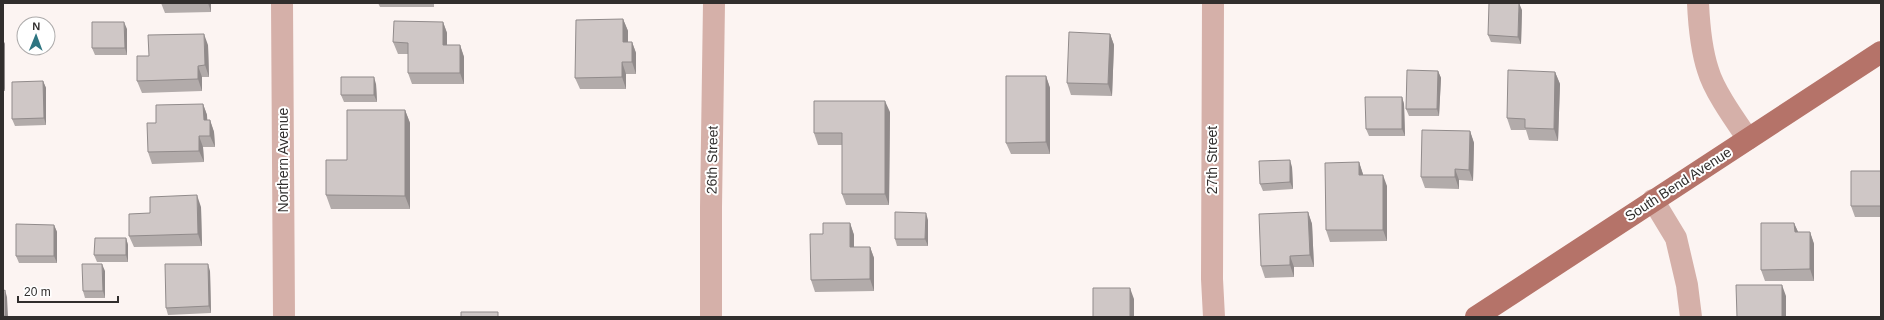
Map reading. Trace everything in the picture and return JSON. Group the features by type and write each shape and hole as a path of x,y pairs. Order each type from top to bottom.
{"main road":[{"name":"South Bend Avenue","path":"1476,317 1881,52"}],"street":[{"name":"Northern Avenue","path":"282,3 284,317"},
{"name":"26th Street","path":"711,317 714,3"},
{"name":"27th Street","path":"1213,3 1212,279 1214,317"},
{"path":"1698,3 1699,21 1708,71 1722,99 1748,139"},
{"path":"1653,200 1676,238 1687,285 1691,317"}],"building":[{"path":"1489,3 1519,3 1518,37 1488,35"},
{"path":"623,19 623,42 632,42 632,62 622,62 622,77 575,78 576,20"},
{"path":"394,21 443,22 443,45 460,45 460,73 408,73 408,43 393,42"},
{"path":"92,22 124,22 125,48 92,48"},
{"path":"1069,32 1110,34 1108,84 1067,83"},
{"path":"204,34 205,65 198,66 198,79 137,81 137,56 149,56 148,35"},
{"path":"1407,70 1438,71 1437,109 1406,109"},
{"path":"1508,70 1555,72 1554,129 1525,128 1525,119 1507,118"},
{"path":"1006,76 1046,76 1046,142 1006,143"},
{"path":"341,77 374,77 374,95 341,95"},
{"path":"43,81 44,118 12,119 12,82"},
{"path":"1365,97 1402,97 1402,129 1366,129"},
{"path":"814,101 885,101 885,194 842,194 842,133 814,133"},
{"path":"203,104 204,120 210,120 210,136 199,136 199,151 148,152 147,123 156,123 156,105"},
{"path":"347,110 405,110 405,196 326,195 326,160 347,160"},
{"path":"1422,130 1470,131 1469,170 1455,169 1455,177 1421,177"},
{"path":"1290,160 1290,182 1260,184 1259,161"},
{"path":"1359,162 1359,175 1383,175 1383,230 1326,230 1325,163"},
{"path":"1851,171 1881,171 1881,206 1851,206"},
{"path":"197,195 198,234 129,236 129,214 150,213 150,197"},
{"path":"895,212 926,213 925,239 895,239"},
{"path":"1308,212 1310,255 1290,256 1290,265 1261,266 1259,214"},
{"path":"823,223 850,223 850,247 870,247 870,279 811,280 810,234 823,234"},
{"path":"1761,223 1794,223 1795,232 1810,232 1810,269 1761,270"},
{"path":"16,224 54,225 54,256 16,256"},
{"path":"95,238 126,238 126,255 94,255"},
{"path":"82,264 102,264 103,291 83,291"},
{"path":"165,264 208,264 209,306 166,308"},
{"path":"1736,285 1782,285 1782,317 1737,317"},
{"path":"1093,288 1130,288 1130,317 1093,317"},
{"path":"5,290 5,316 3,316 3,291"},
{"path":"461,312 498,312 498,317 461,317"}]}
